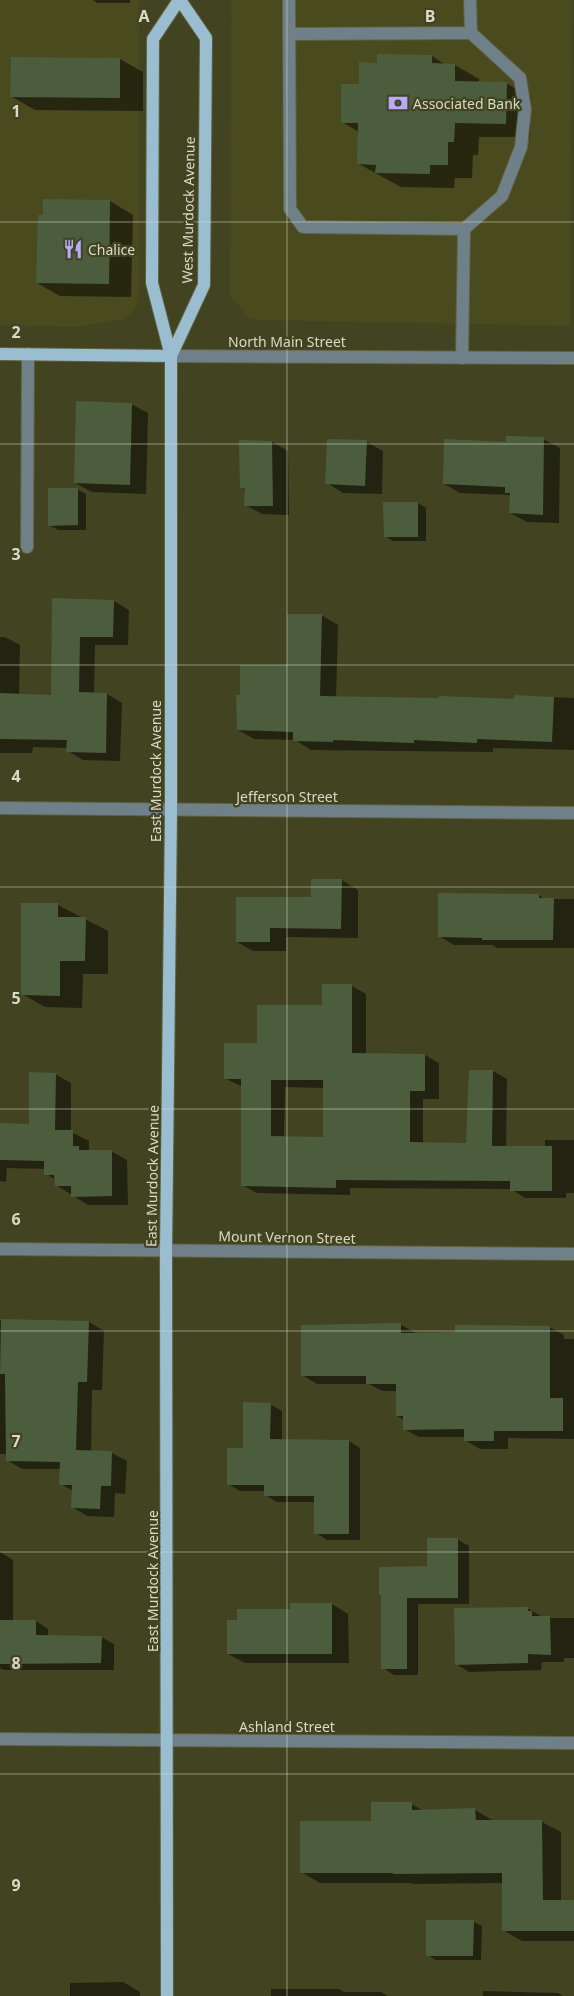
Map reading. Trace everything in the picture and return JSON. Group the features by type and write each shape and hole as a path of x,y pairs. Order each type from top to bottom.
{"main road":[{"name":"West Murdock Avenue","path":"180,0 206,38 204,285 171,356 152,283 153,39 180,0"},
{"name":"North Main Street","path":"0,354 171,356"},
{"name":"East Murdock Avenue","path":"167,1996 166,1250 170,811 171,356"}],"street":[{"path":"289,0 289,34 290,209 303,227 464,229 502,196 522,147 525,109 520,78 471,33 289,34"},
{"path":"470,0 471,33"},
{"path":"462,358 464,229"},
{"path":"27,547 28,354"},
{"name":"North Main Street","path":"171,356 574,358"},
{"name":"Jefferson Street","path":"0,808 170,811 574,813"},
{"name":"Mount Vernon Street","path":"0,1249 574,1254"},
{"name":"Ashland Street","path":"0,1739 574,1743"}],"shaded area":[{"path":"0,0 139,0 139,291 137,304 133,312 121,320 75,327 0,325"},
{"path":"231,0 572,0 570,326 256,320 248,318 230,295"}],"building":[{"name":"Associated Bank","path":"377,54 432,55 432,63 455,64 455,81 507,82 506,124 455,123 454,142 448,142 448,165 430,165 430,174 375,173 376,165 357,164 358,123 341,123 341,84 359,84 359,62 377,63"},
{"path":"11,57 120,58 120,98 10,97"},
{"name":"Chalice","path":"43,199 110,200 109,284 36,283 38,215 43,215"},
{"path":"76,401 132,403 130,485 74,483"},
{"path":"506,436 544,437 543,515 509,513 510,493 505,493 505,487 443,484 444,439 506,442"},
{"path":"327,439 367,440 365,486 325,484"},
{"path":"239,440 272,441 273,506 244,506 245,488 240,488"},
{"path":"48,488 78,488 78,525 48,526"},
{"path":"383,502 418,502 418,537 384,537"},
{"path":"52,598 114,600 113,637 80,637 79,692 107,693 106,753 66,752 67,740 0,739 0,693 51,695"},
{"path":"287,614 322,614 320,696 439,698 439,696 514,699 514,695 554,697 552,742 477,739 477,743 414,740 414,743 333,740 333,742 293,741 293,732 237,730 236,695 240,695 240,665 287,665"},
{"path":"311,879 342,879 341,929 270,928 270,942 236,942 236,897 311,897"},
{"path":"438,893 539,894 539,898 554,898 553,940 482,940 482,938 438,937"},
{"path":"21,903 58,903 58,917 86,917 85,961 60,961 60,996 21,995"},
{"path":"322,984 352,984 352,1053 425,1054 425,1091 410,1091 410,1142 466,1143 469,1070 493,1070 492,1146 552,1146 552,1191 510,1191 510,1181 336,1180 336,1188 241,1186 241,1079 224,1079 224,1043 257,1043 257,1005 322,1005","holes":["271,1080 323,1080 323,1137 271,1136"]},
{"path":"29,1072 56,1073 55,1130 73,1130 73,1146 79,1146 79,1150 112,1150 112,1196 71,1197 71,1186 55,1186 54,1175 44,1175 44,1161 0,1160 0,1123 29,1124"},
{"path":"1,1319 89,1321 87,1382 78,1382 76,1450 112,1451 111,1486 101,1486 100,1509 71,1508 72,1485 59,1485 60,1462 6,1461 5,1374 0,1374"},
{"path":"401,1323 401,1333 455,1332 455,1325 550,1326 550,1398 563,1398 563,1431 494,1431 494,1441 464,1441 464,1429 403,1430 403,1416 396,1416 396,1384 366,1384 366,1376 301,1376 301,1325"},
{"path":"243,1402 271,1403 270,1439 349,1440 349,1534 314,1534 314,1496 264,1496 264,1485 227,1485 227,1448 243,1448"},
{"path":"427,1538 458,1538 458,1598 407,1598 407,1669 381,1669 379,1567 427,1566"},
{"path":"290,1603 332,1603 332,1654 227,1654 227,1620 237,1620 237,1609 290,1609"},
{"path":"528,1607 528,1611 532,1611 532,1616 550,1616 551,1655 528,1654 528,1663 455,1665 454,1608"},
{"path":"0,1620 36,1620 36,1635 102,1636 101,1663 0,1664"},
{"path":"371,1802 412,1802 412,1810 475,1808 476,1820 542,1820 543,1900 574,1900 574,1931 502,1931 502,1873 300,1873 300,1821 371,1821"},
{"path":"426,1920 474,1920 473,1956 426,1956"}],"place":[{"name":"Associated Bank","path":"398,103"},
{"name":"Chalice","path":"73,249"}]}
